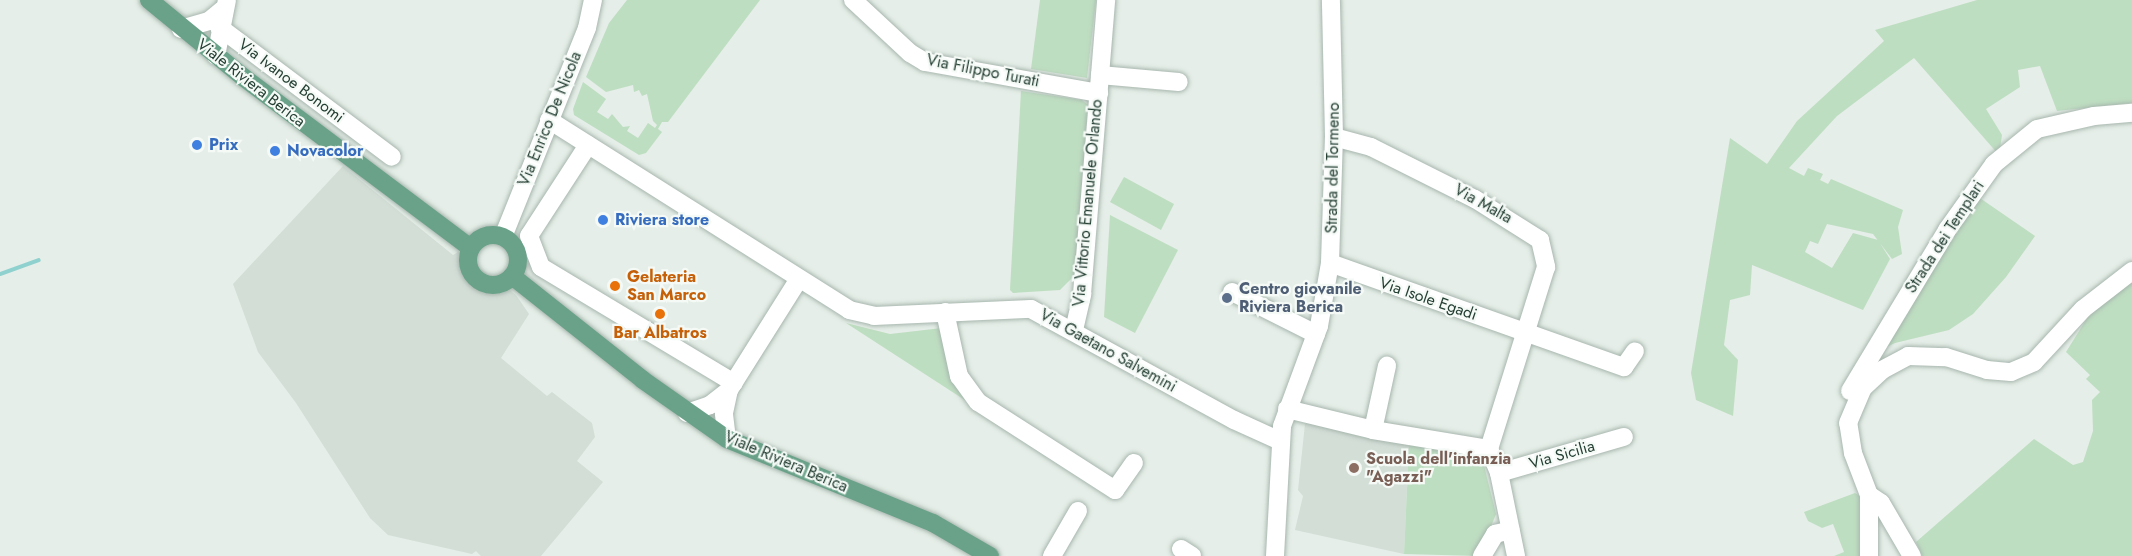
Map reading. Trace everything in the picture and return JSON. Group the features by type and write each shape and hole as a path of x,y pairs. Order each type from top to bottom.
{"main road":[{"name":"Viale Riviera Berica","path":"149,0 216,56 471,248"},
{"path":"485,237 503,237 517,254 512,276 498,285 482,283 468,264 471,248 485,237"},
{"name":"Viale Riviera Berica","path":"512,276 687,413 727,439 933,524 990,556"}],"street":[{"name":"Via Enrico De Nicola","path":"503,237 587,28 593,0"},
{"name":"Via Filippo Turati","path":"853,0 909,52 925,62 1099,84"},
{"name":"Via Vittorio Emanuele Orlando","path":"1074,330 1082,294 1106,0"},
{"name":"Strada del Tormeno","path":"1275,556 1280,441 1287,409 1316,334 1330,263 1334,137 1331,0"},
{"path":"181,29 209,21 222,12"},
{"name":"Via Ivanoe Bonomi","path":"216,56 222,12"},
{"name":"Via Ivanoe Bonomi","path":"222,12 392,157"},
{"name":"Via Vittorio Emanuele Orlando","path":"1099,84 1179,82"},
{"name":"Strada dei Templari","path":"1852,411 1847,396 1947,230 1994,164 2037,129 2094,116 2132,113"},
{"name":"Via Gaetano Salvemini","path":"549,120 849,310 874,315 1031,309 1074,330 1233,420 1280,441"},
{"name":"Via Malta","path":"1334,137 1371,147 1535,233 1543,247 1546,267 1489,448"},
{"path":"588,145 529,236 541,267 732,386"},
{"name":"Via Isole Egadi","path":"1330,263 1427,301 1526,332"},
{"path":"1869,556 1869,495 1853,453 1848,423 1852,411 1869,382 1908,356 1946,357 1987,370 2011,372 2034,363 2083,309 2132,271"},
{"path":"727,439 724,413 732,386 799,279"},
{"path":"1232,292 1316,334"},
{"path":"945,312 959,376 978,402 1115,490 1134,463"},
{"path":"1526,332 1624,367 1635,351"},
{"path":"1373,430 1387,366"},
{"path":"687,413 710,405 732,386"},
{"path":"1287,409 1373,430 1489,448 1499,473 1516,556"},
{"name":"Via Sicilia","path":"1499,473 1624,436"},
{"path":"1869,495 1881,503 1912,556"},
{"path":"1052,556 1078,511"},
{"path":"1482,556 1495,534 1511,530"}],"shaded area":[{"path":"343,166 453,255 458,252 516,295 529,314 501,358 547,396 552,392 592,423 595,437 577,461 603,482 541,556 481,556 476,551 472,554 388,535 370,518 296,403 258,352 233,284"},
{"name":"Scuola dell'infanzia \"Agazzi\"","path":"1309,421 1409,445 1404,554 1295,530 1303,496 1298,490 1305,424"}],"green space":[{"path":"627,0 760,0 668,122 662,122 658,129 662,132 646,153 639,155 574,115 573,109 583,82 606,99 597,112 608,119 612,114 623,127 630,126 627,131 638,138 648,123 655,128 657,125 653,121 647,94 642,96 639,90 634,92 633,85 606,92 586,77 609,23"},
{"path":"1040,0 1096,0 1087,78 1031,69"},
{"path":"1977,0 2132,0 2132,103 2057,111 2040,66 2018,70 2020,87 1986,109 2002,135 1999,155 1914,58 1837,116 1789,168 1804,176 1808,168 1823,174 1820,180 1828,184 1831,179 1903,210 1898,227 1902,254 1892,259 1880,243 1890,259 1863,310 1752,265 1750,295 1730,300 1724,345 1738,360 1733,416 1696,400 1691,373 1730,138 1767,164 1797,121 1884,41 1875,30","holes":["1827,224 1873,234 1877,240 1853,233 1832,268 1805,252 1810,241 1818,244"]},
{"path":"1021,91 1082,100 1088,105 1075,275 1060,290 1013,293 1010,290"},
{"path":"1124,177 1174,204 1161,230 1110,202"},
{"path":"1971,192 2035,236 2006,277 1973,314 1949,330 1895,343 1874,353"},
{"path":"1110,215 1178,250 1135,333 1104,317"},
{"path":"2132,279 2132,556 1922,556 1916,542 2034,439 2073,465 2083,462 2093,431 2092,400 2100,392 2086,379 2090,375 2066,352 2089,315"},
{"path":"846,323 890,334 942,328 974,406"},
{"path":"1418,444 1481,453 1496,514 1479,556 1404,554 1409,445"},
{"path":"1855,493 1860,496 1864,556 1834,556 1844,552 1833,524 1822,528 1808,521 1804,512"}],"waterway":[{"path":"0,274 39,260"}],"place":[{"name":"Prix","path":"197,145"},
{"name":"Novacolor","path":"275,151"},
{"name":"Riviera store","path":"603,220"},
{"name":"Gelateria San Marco","path":"615,286"},
{"name":"Centro giovanile Riviera Berica","path":"1227,298"},
{"name":"Bar Albatros","path":"660,314"},
{"name":"Scuola dell'infanzia \"Agazzi\"","path":"1354,468"}]}
